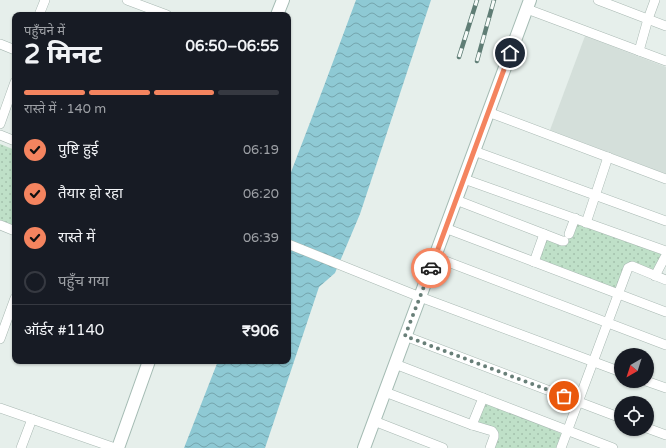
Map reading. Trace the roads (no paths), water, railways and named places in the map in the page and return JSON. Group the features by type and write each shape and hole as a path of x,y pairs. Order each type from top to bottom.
{"street":[{"path":"40,12 45,0"},
{"path":"127,0 159,12"},
{"path":"278,12 283,0"},
{"path":"598,0 666,26"},
{"path":"640,51 648,19 655,0"},
{"path":"364,448 528,5 666,61"},
{"path":"0,44 12,49"},
{"path":"0,124 12,90"},
{"path":"488,112 666,179"},
{"path":"0,135 12,139"},
{"path":"474,151 666,221"},
{"path":"586,222 608,157"},
{"path":"464,179 586,222 665,254 655,276"},
{"path":"456,200 562,242 566,238 575,218"},
{"path":"0,225 12,230"},
{"path":"445,228 666,312"},
{"path":"534,262 544,234"},
{"path":"291,245 420,297 614,369"},
{"path":"435,257 666,345"},
{"path":"561,448 628,268 632,266 666,280"},
{"path":"0,339 12,306"},
{"path":"405,336 614,415"},
{"path":"118,448 149,364"},
{"path":"395,364 614,448"},
{"path":"654,384 666,388"},
{"path":"384,392 492,432 494,437 490,448"},
{"path":"472,425 483,398"},
{"path":"0,408 115,448"},
{"path":"21,448 32,419"},
{"path":"374,421 442,448"},
{"path":"654,431 666,435"}],"water":[{"path":"356,0 431,0 360,214 335,273 319,287 265,448 184,448 217,364 291,364 291,172"}],"railway":[{"path":"459,57 477,0"},
{"path":"477,61 494,0"}]}
